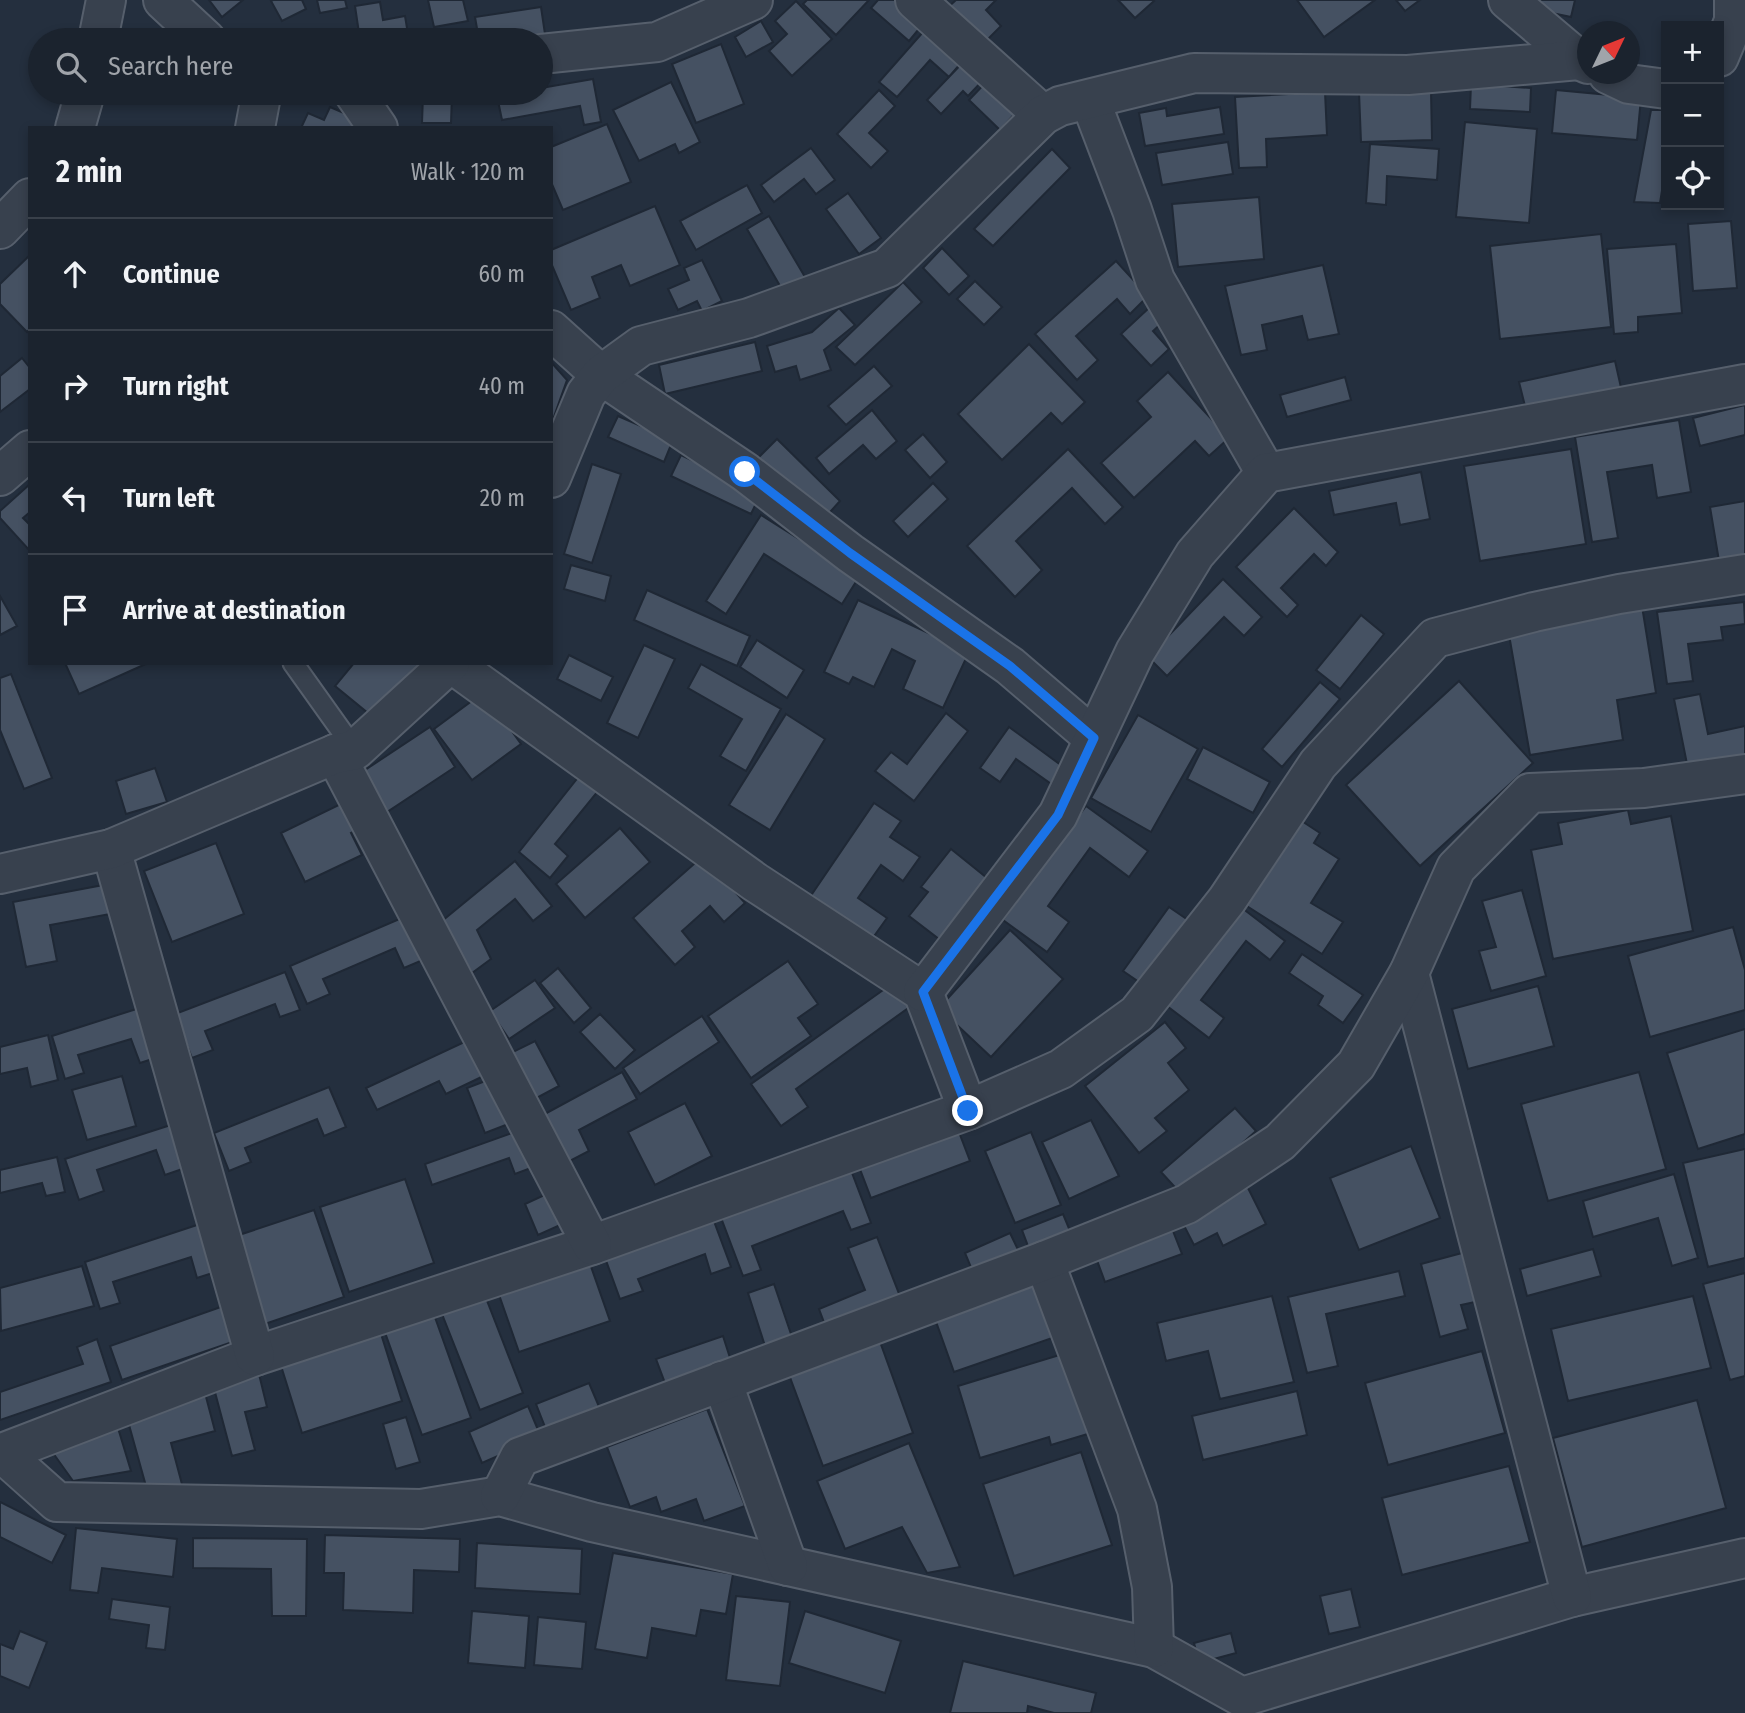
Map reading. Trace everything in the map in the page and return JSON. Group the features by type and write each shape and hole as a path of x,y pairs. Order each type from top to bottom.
{"street":[{"path":"100,28 106,0"},
{"path":"163,0 193,28"},
{"path":"553,53 657,42 753,0"},
{"path":"915,0 1043,115"},
{"path":"1508,0 1577,55"},
{"path":"1724,45 1734,21 1734,0"},
{"path":"553,473 586,394 601,374 641,346 749,317 887,268 1043,115 1060,106 1194,73 1408,75 1577,67"},
{"path":"1629,84 1661,88"},
{"path":"1090,100 1132,210 1155,280 1266,473"},
{"path":"76,126 82,105"},
{"path":"362,105 377,126"},
{"path":"0,229 28,200"},
{"path":"553,332 601,374 745,472 850,553 1010,666 1094,738"},
{"path":"923,992 1058,815 1135,652 1195,554 1266,473 1745,384"},
{"path":"0,476 28,452"},
{"path":"1745,574 1619,594 1534,612 1434,638 1318,764 1227,901 1138,1014 1061,1069 968,1111 592,1245 255,1356 1,1452 57,1502 421,1509 500,1496 592,1522 1154,1648 1251,1705 1572,1597 1745,1558"},
{"path":"0,874 111,849 345,752 449,665"},
{"path":"454,665 755,882 923,992 968,1111"},
{"path":"345,752 592,1245"},
{"path":"500,1496 520,1457 1044,1261 1187,1204 1280,1142 1356,1065 1409,973 1456,868 1530,793 1644,788 1745,774"},
{"path":"111,849 255,1356"},
{"path":"1409,973 1572,1597"},
{"path":"1044,1261 1137,1509 1152,1587 1154,1648"},
{"path":"722,1381 788,1566"}],"lane":[{"path":"294,665 345,752"}],"building":[{"path":"209,0 243,0 222,17"},
{"path":"302,0 306,9 282,21 271,1"},
{"path":"317,0 345,0 347,8 320,13"},
{"path":"428,0 463,0 468,21 434,27"},
{"path":"807,0 869,0 836,35 803,4"},
{"path":"878,0 907,0 928,18 909,41 871,8"},
{"path":"956,0 996,0 986,10 1001,26 981,46 946,9"},
{"path":"1118,0 1153,0 1154,1 1135,18"},
{"path":"1297,0 1375,0 1324,37"},
{"path":"1396,0 1420,0 1405,11"},
{"path":"1530,0 1575,0 1571,17 1528,8"},
{"path":"796,1 832,39 792,76 769,51 787,34 775,21"},
{"path":"380,2 383,20 405,16 407,28 358,28 355,6"},
{"path":"541,7 544,28 477,28 475,17"},
{"path":"761,21 773,42 746,57 735,37"},
{"path":"931,23 967,56 949,77 930,60 897,97 879,82"},
{"path":"721,44 744,104 696,123 672,64"},
{"path":"969,56 988,75 968,96 963,91 941,114 927,100"},
{"path":"991,77 1021,107 1000,130 969,100"},
{"path":"593,79 601,122 584,125 580,106 502,120 499,105 553,105 553,86"},
{"path":"671,82 700,142 679,153 675,144 639,161 613,110"},
{"path":"1471,84 1531,88 1530,112 1470,109"},
{"path":"879,90 895,106 869,133 888,151 871,168 837,134"},
{"path":"1556,90 1641,98 1637,140 1552,133"},
{"path":"1431,91 1432,140 1361,142 1359,92"},
{"path":"1325,92 1327,135 1266,139 1267,167 1239,168 1235,97"},
{"path":"423,105 452,105 451,123 422,123"},
{"path":"330,107 367,123 365,126 302,126 308,113 324,120"},
{"path":"1220,107 1224,134 1145,146 1139,113 1166,108 1167,116"},
{"path":"1651,110 1661,110 1660,203 1634,202"},
{"path":"1465,122 1537,129 1529,223 1456,217"},
{"path":"607,124 631,182 563,210 553,187 553,146"},
{"path":"1228,142 1233,174 1162,185 1156,153"},
{"path":"1370,144 1439,149 1437,180 1387,176 1386,205 1366,203"},
{"path":"811,148 835,180 816,194 804,179 774,202 761,185"},
{"path":"1052,149 1070,168 993,246 974,229"},
{"path":"747,185 762,213 696,250 680,221"},
{"path":"848,193 881,238 859,254 826,209"},
{"path":"1259,197 1264,259 1178,267 1172,204"},
{"path":"655,206 680,265 630,286 621,265 592,277 600,298 571,310 553,268 553,249"},
{"path":"769,216 805,277 783,291 747,229"},
{"path":"1731,221 1737,288 1693,291 1688,224"},
{"path":"1601,234 1611,327 1500,339 1490,246"},
{"path":"1676,244 1682,313 1638,317 1638,332 1614,334 1607,249"},
{"path":"942,248 969,276 949,295 923,268"},
{"path":"28,257 27,332 0,304 0,284"},
{"path":"702,260 722,301 702,311 697,301 678,310 668,289 689,280 684,268"},
{"path":"1116,261 1148,296 1130,314 1117,299 1076,336 1098,360 1077,380 1035,334"},
{"path":"1323,265 1339,334 1308,340 1302,316 1262,325 1267,350 1241,355 1225,286"},
{"path":"975,281 1002,307 984,325 957,299"},
{"path":"903,282 922,302 855,365 836,347"},
{"path":"1150,307 1164,321 1153,331 1169,349 1151,366 1121,334"},
{"path":"839,308 855,325 824,350 831,370 800,380 796,366 775,372 767,346 812,332"},
{"path":"755,342 762,371 665,394 659,365"},
{"path":"1029,344 1085,402 1062,424 1051,413 1002,460 958,414"},
{"path":"22,358 28,366 28,391 0,412 0,376"},
{"path":"1615,361 1622,392 1527,414 1519,382"},
{"path":"553,364 567,380 553,419"},
{"path":"874,366 892,386 846,425 828,406"},
{"path":"1168,372 1229,438 1209,456 1195,441 1134,498 1101,463 1151,417 1137,401"},
{"path":"1345,377 1351,400 1287,417 1280,395"},
{"path":"1745,405 1745,435 1700,446 1693,418"},
{"path":"872,410 897,441 876,459 863,445 829,474 816,458"},
{"path":"618,416 673,440 664,462 608,437"},
{"path":"1679,420 1691,492 1657,498 1652,465 1607,472 1618,538 1592,542 1575,437"},
{"path":"923,434 947,462 930,478 905,450"},
{"path":"777,439 840,501 821,522 756,460"},
{"path":"1068,449 1123,507 1105,524 1072,488 1016,541 1042,570 1015,597 967,546"},
{"path":"1571,449 1586,544 1480,561 1464,466"},
{"path":"681,455 761,493 751,514 671,476"},
{"path":"592,464 621,474 592,563 564,554"},
{"path":"1421,472 1430,519 1400,525 1396,503 1334,515 1329,491"},
{"path":"933,483 948,499 908,537 893,521"},
{"path":"28,486 28,514 23,518 28,523 28,549 0,518 0,511"},
{"path":"1745,501 1745,557 1719,561 1710,507"},
{"path":"1294,508 1338,552 1326,566 1314,554 1281,588 1298,605 1287,617 1236,567"},
{"path":"761,515 859,577 842,604 764,554 726,614 706,601"},
{"path":"571,565 611,576 605,601 564,589"},
{"path":"1223,579 1262,617 1244,636 1224,617 1167,676 1148,657"},
{"path":"647,590 750,636 737,666 634,620"},
{"path":"0,596 17,626 0,635"},
{"path":"858,600 969,652 943,708 903,689 915,661 892,649 874,687 853,677 849,684 824,672"},
{"path":"1744,602 1745,624 1721,627 1723,640 1688,644 1693,681 1667,684 1657,612"},
{"path":"1642,606 1656,693 1617,700 1623,740 1530,755 1508,629"},
{"path":"1361,615 1384,634 1340,689 1316,670"},
{"path":"757,640 804,670 787,698 740,667"},
{"path":"644,645 675,659 638,738 607,723"},
{"path":"569,655 613,677 601,701 557,679"},
{"path":"701,664 781,709 746,771 720,756 742,719 688,688"},
{"path":"66,665 144,665 79,694"},
{"path":"352,665 418,665 423,669 379,722 335,686"},
{"path":"11,674 52,778 24,789 0,730 0,678"},
{"path":"1459,681 1533,763 1420,866 1346,785"},
{"path":"1320,682 1340,699 1282,767 1262,749"},
{"path":"484,692 521,744 472,780 434,729"},
{"path":"1700,694 1708,734 1745,726 1745,757 1688,769 1674,699"},
{"path":"946,713 968,731 914,801 875,771 891,752 907,764"},
{"path":"786,714 825,739 770,830 729,805"},
{"path":"1138,715 1198,749 1151,832 1091,798"},
{"path":"430,727 455,767 387,812 362,772"},
{"path":"1009,727 1069,771 1057,788 1016,759 1000,782 980,768"},
{"path":"1203,747 1270,782 1253,813 1187,779"},
{"path":"155,768 167,802 126,814 116,781"},
{"path":"584,770 603,785 555,844 568,856 550,878 519,852"},
{"path":"353,798 366,825 351,833 362,855 305,882 281,833"},
{"path":"874,803 901,821 890,837 920,857 903,881 881,865 858,898 887,918 872,939 810,897"},
{"path":"1086,806 1148,851 1129,877 1090,848 1048,906 1069,922 1047,952 1003,920"},
{"path":"1628,810 1631,824 1671,816 1693,931 1553,959 1531,850 1562,844 1558,823"},
{"path":"1294,816 1320,833 1314,843 1339,859 1311,903 1343,922 1322,954 1239,901"},
{"path":"620,828 650,862 585,918 556,884"},
{"path":"216,843 244,914 172,942 144,871"},
{"path":"951,849 987,878 939,939 909,916 928,892 921,887"},
{"path":"703,856 745,903 724,922 710,906 682,931 695,947 675,965 633,918"},
{"path":"515,861 552,906 533,921 515,899 477,930 491,959 472,973 442,921"},
{"path":"114,883 121,912 50,925 57,961 26,967 13,902"},
{"path":"1522,890 1546,976 1491,991 1479,951 1496,947 1482,901"},
{"path":"1169,907 1188,920 1142,984 1123,971"},
{"path":"1242,908 1285,941 1270,960 1246,941 1201,1000 1224,1018 1209,1038 1167,1006"},
{"path":"411,914 430,957 404,968 395,948 323,979 330,994 307,1004 290,966"},
{"path":"1733,927 1745,970 1745,1010 1650,1037 1628,956"},
{"path":"1010,930 1063,979 991,1057 939,1008"},
{"path":"1302,954 1363,995 1343,1023 1318,1005 1323,996 1289,973"},
{"path":"788,961 818,1004 798,1018 811,1036 751,1078 708,1016"},
{"path":"558,968 591,1008 574,1023 540,983"},
{"path":"285,972 300,1010 280,1017 275,1004 205,1031 213,1050 192,1058 175,1014"},
{"path":"535,980 555,1008 509,1039 490,1011"},
{"path":"893,983 911,1006 796,1089 808,1107 781,1126 751,1084"},
{"path":"1538,986 1554,1046 1468,1069 1452,1009"},
{"path":"152,1004 168,1054 140,1063 131,1039 78,1055 84,1073 65,1079 52,1036"},
{"path":"600,1014 635,1050 615,1069 580,1032"},
{"path":"702,1016 719,1042 640,1094 623,1068"},
{"path":"1165,1022 1186,1048 1168,1063 1189,1090 1155,1118 1167,1131 1139,1153 1085,1086"},
{"path":"1745,1029 1745,1134 1698,1149 1667,1053"},
{"path":"48,1035 58,1080 31,1087 27,1068 0,1074 0,1047"},
{"path":"475,1037 492,1072 446,1094 439,1081 377,1110 366,1088"},
{"path":"535,1041 559,1086 531,1101 507,1055"},
{"path":"622,1072 637,1099 579,1130 589,1151 566,1163 541,1116"},
{"path":"1639,1072 1666,1169 1548,1201 1521,1104"},
{"path":"122,1076 136,1126 87,1140 72,1090"},
{"path":"493,1078 511,1123 485,1133 467,1088"},
{"path":"329,1087 346,1127 324,1136 317,1119 245,1148 251,1162 229,1171 214,1133"},
{"path":"685,1103 712,1156 655,1185 628,1132"},
{"path":"1235,1108 1256,1131 1183,1196 1161,1172"},
{"path":"1091,1120 1119,1176 1069,1199 1042,1142"},
{"path":"180,1122 194,1165 165,1175 156,1150 97,1170 104,1191 79,1200 65,1159"},
{"path":"957,1127 970,1161 871,1198 858,1164"},
{"path":"526,1128 539,1165 515,1174 509,1158 432,1185 425,1164"},
{"path":"1031,1132 1061,1205 1015,1223 985,1151"},
{"path":"1411,1146 1440,1218 1359,1250 1330,1178"},
{"path":"1745,1149 1745,1258 1708,1267 1683,1163"},
{"path":"57,1157 65,1192 46,1196 42,1183 0,1193 0,1170"},
{"path":"849,1165 871,1223 851,1230 843,1211 752,1246 761,1270 743,1276 720,1215"},
{"path":"1674,1174 1698,1258 1672,1266 1658,1218 1593,1237 1583,1201"},
{"path":"405,1179 434,1263 349,1292 320,1207"},
{"path":"1245,1182 1266,1224 1223,1246 1217,1233 1194,1245 1179,1216"},
{"path":"553,1191 567,1222 538,1235 525,1204"},
{"path":"314,1210 344,1297 256,1327 227,1239"},
{"path":"1063,1214 1073,1238 1031,1254 1022,1230"},
{"path":"712,1216 731,1267 711,1274 705,1254 638,1279 643,1291 620,1299 604,1255"},
{"path":"209,1221 225,1269 197,1278 191,1257 113,1282 120,1303 100,1309 85,1262"},
{"path":"1171,1226 1182,1254 1105,1282 1095,1255"},
{"path":"1010,1233 1021,1256 975,1277 965,1253"},
{"path":"877,1237 903,1304 828,1333 819,1309 865,1290 848,1248"},
{"path":"1593,1249 1601,1276 1527,1296 1520,1269"},
{"path":"1462,1253 1475,1302 1461,1305 1468,1329 1440,1337 1421,1264"},
{"path":"588,1258 610,1321 519,1352 497,1289"},
{"path":"82,1266 94,1306 1,1331 0,1288"},
{"path":"1399,1271 1405,1296 1326,1314 1338,1366 1307,1373 1288,1297"},
{"path":"1745,1273 1745,1376 1730,1380 1703,1284"},
{"path":"1038,1280 1058,1336 954,1372 934,1316"},
{"path":"774,1284 792,1337 765,1346 748,1293"},
{"path":"484,1293 523,1393 480,1410 440,1309"},
{"path":"1272,1296 1294,1382 1220,1399 1208,1351 1166,1361 1157,1323"},
{"path":"1693,1296 1711,1368 1568,1401 1551,1329"},
{"path":"232,1303 244,1338 122,1380 110,1346"},
{"path":"432,1309 471,1418 422,1435 383,1327"},
{"path":"377,1321 402,1401 302,1433 277,1353"},
{"path":"723,1336 731,1361 665,1383 656,1359"},
{"path":"97,1339 111,1382 0,1420 0,1392 83,1364 77,1347"},
{"path":"879,1339 913,1433 823,1466 788,1372"},
{"path":"1482,1351 1505,1433 1388,1465 1365,1383"},
{"path":"1066,1353 1091,1433 1051,1445 1049,1437 980,1458 958,1386"},
{"path":"258,1370 267,1407 245,1412 255,1450 232,1456 212,1381"},
{"path":"589,1383 603,1416 549,1437 536,1404"},
{"path":"1297,1391 1307,1435 1203,1460 1192,1416"},
{"path":"205,1393 215,1431 171,1443 183,1488 149,1497 126,1414"},
{"path":"1697,1400 1726,1508 1582,1547 1553,1438"},
{"path":"528,1406 541,1437 482,1463 469,1432"},
{"path":"707,1409 745,1506 704,1521 696,1499 661,1512 656,1497 630,1507 607,1447"},
{"path":"406,1417 420,1462 396,1469 383,1424"},
{"path":"115,1418 131,1471 73,1481 48,1446"},
{"path":"909,1443 960,1567 927,1573 902,1527 845,1549 817,1481"},
{"path":"1081,1452 1112,1545 1014,1576 983,1484"},
{"path":"1509,1466 1530,1542 1402,1575 1382,1498"},
{"path":"0,1502 66,1535 52,1563 0,1537"},
{"path":"76,1528 177,1539 173,1577 102,1568 98,1593 70,1590"},
{"path":"325,1535 460,1539 459,1572 414,1570 413,1613 343,1610 344,1573 324,1573"},
{"path":"193,1538 307,1539 306,1616 272,1616 271,1569 193,1568"},
{"path":"477,1543 582,1549 580,1594 475,1588"},
{"path":"613,1553 733,1574 726,1614 701,1610 696,1636 652,1628 647,1658 595,1649"},
{"path":"1351,1589 1360,1627 1329,1634 1320,1596"},
{"path":"736,1596 790,1602 780,1686 726,1680"},
{"path":"112,1599 170,1607 165,1650 146,1648 149,1625 109,1619"},
{"path":"472,1611 529,1616 525,1668 468,1663"},
{"path":"805,1611 901,1641 885,1693 789,1663"},
{"path":"538,1617 586,1622 582,1669 534,1665"},
{"path":"20,1631 47,1642 29,1688 0,1676 0,1644 13,1649"},
{"path":"1231,1633 1236,1653 1199,1663 1194,1643"},
{"path":"963,1661 1096,1693 1091,1713 1054,1713 1028,1706 1027,1713 950,1713"}],"route":[{"path":"745,472 850,553 1010,666 1094,738 1058,815 923,992 968,1111"}]}
